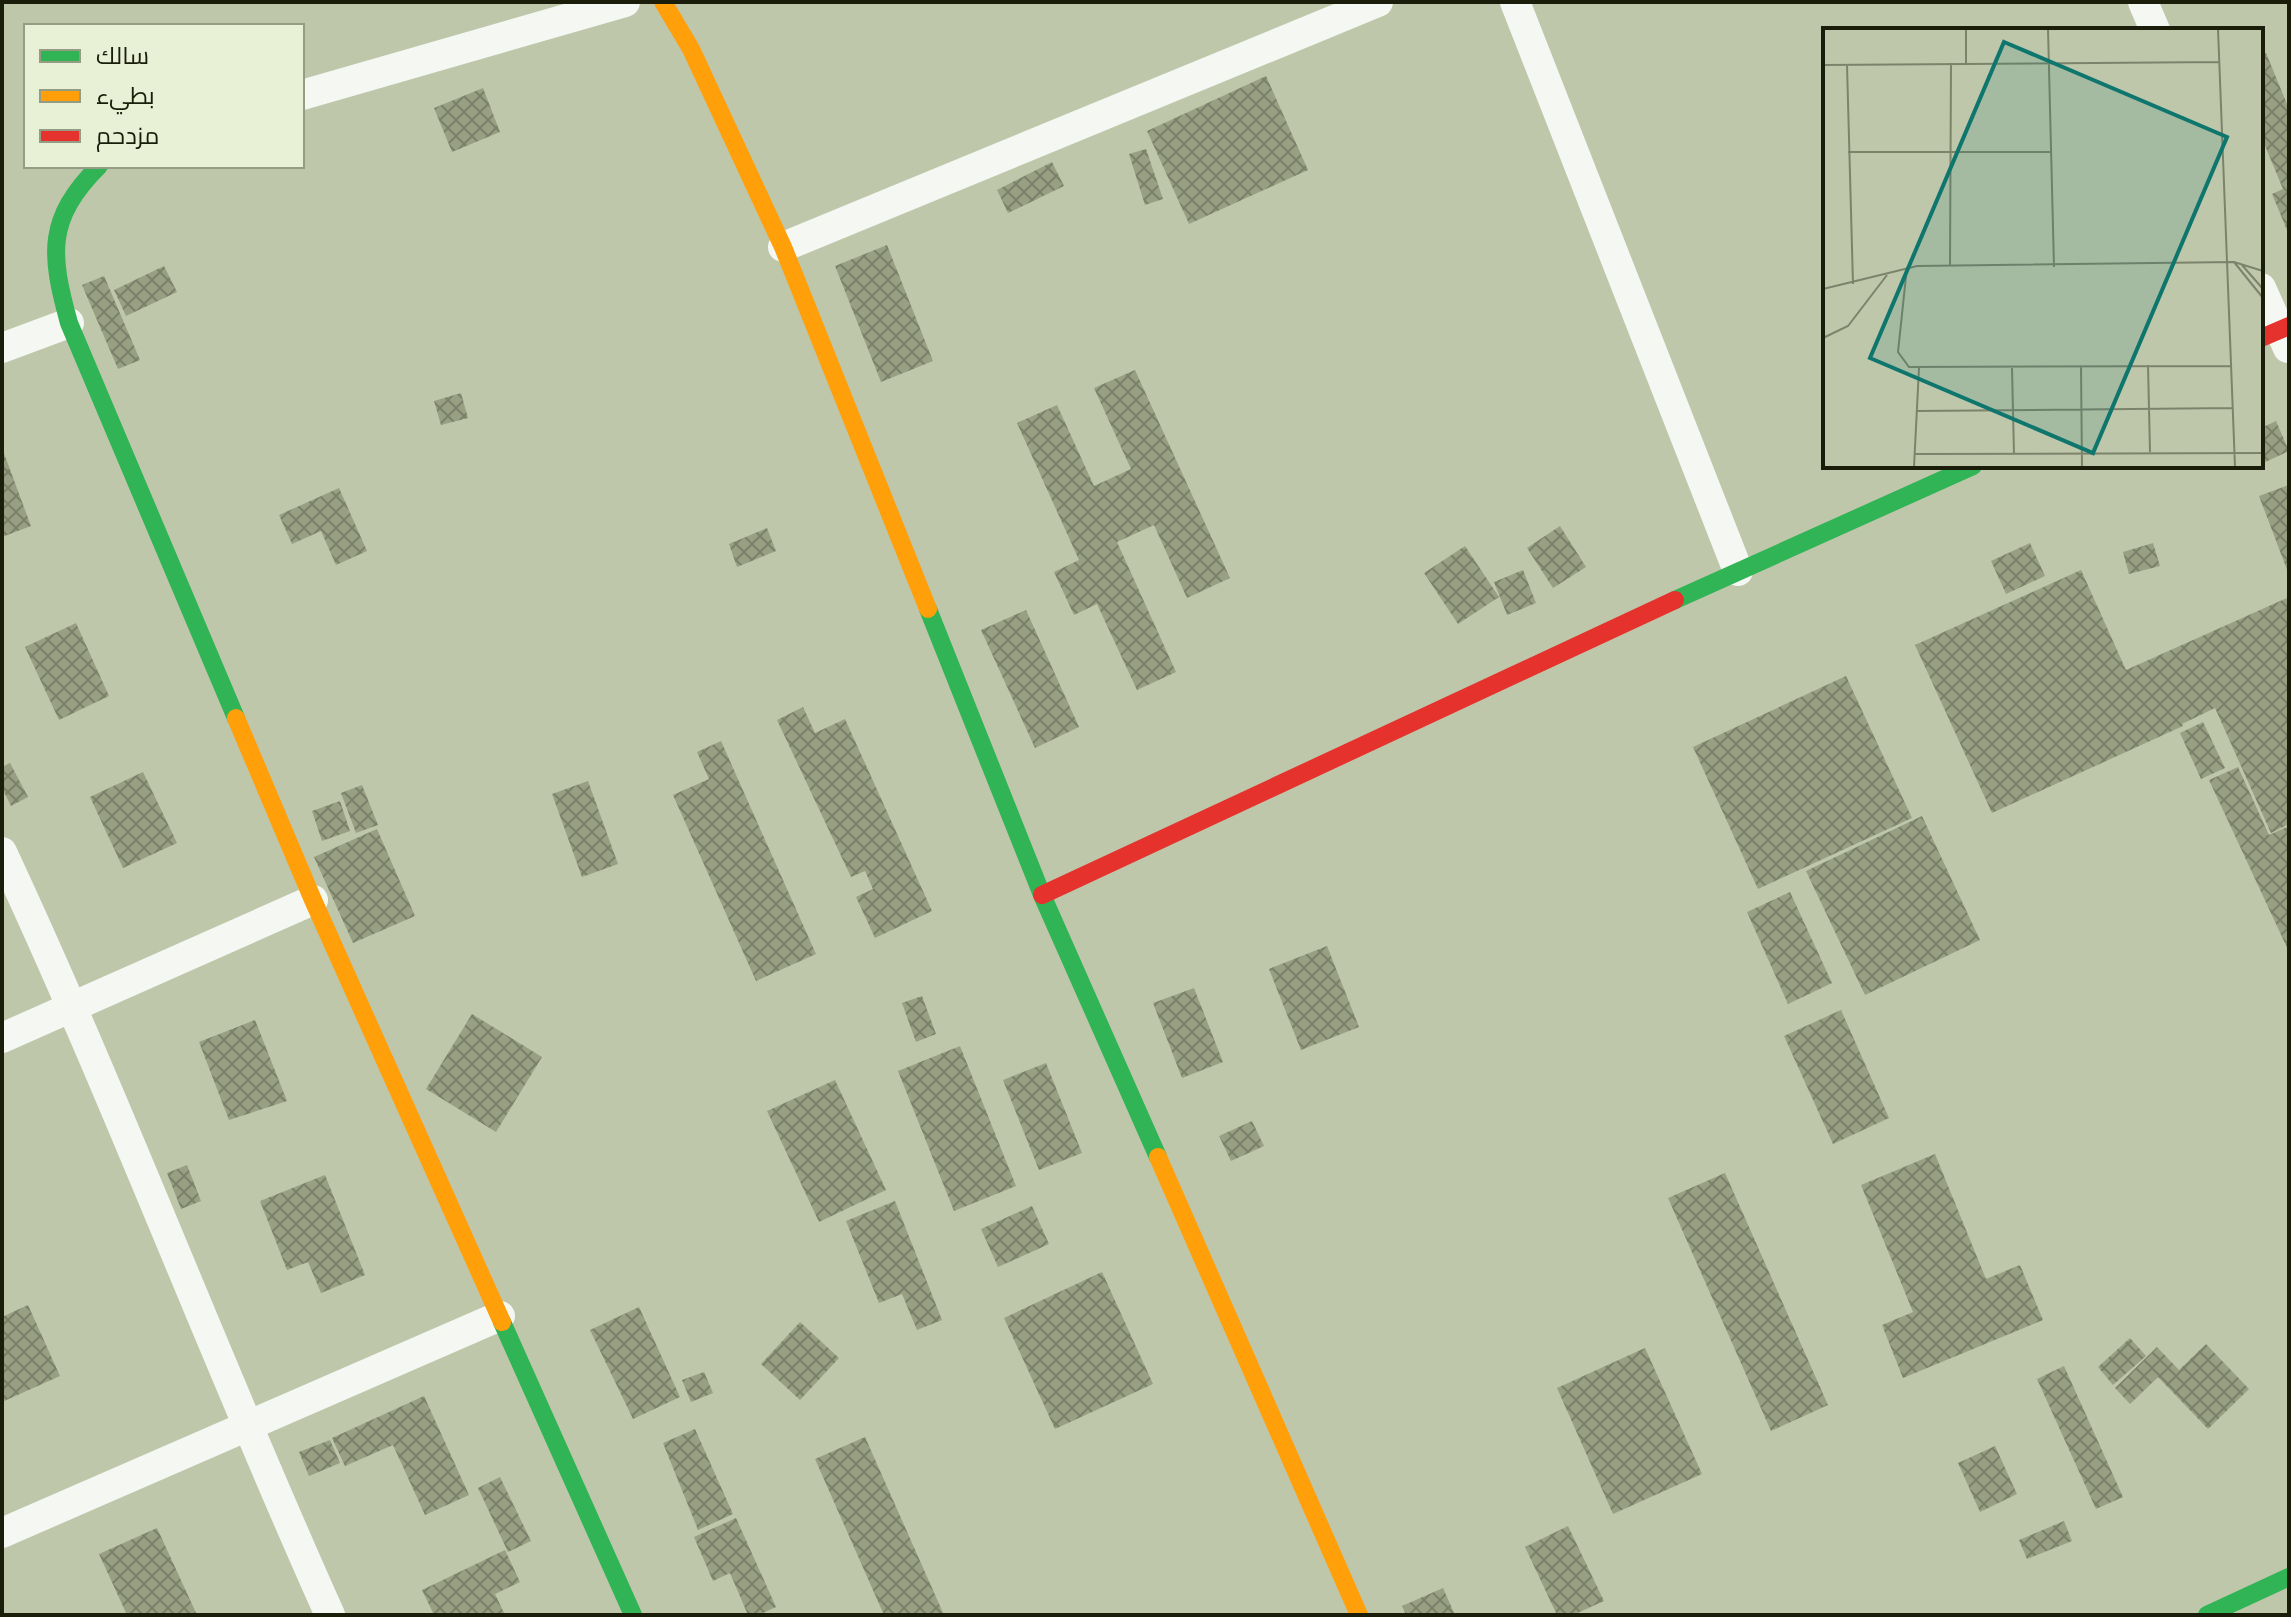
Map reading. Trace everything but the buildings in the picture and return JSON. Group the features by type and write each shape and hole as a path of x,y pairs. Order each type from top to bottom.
{"street":[{"path":"304,94 625,2"},
{"path":"663,2 691,49 783,247 1042,895 1359,1615"},
{"path":"783,247 1378,2"},
{"path":"1515,2 1738,571"},
{"path":"2143,2 2154,28"},
{"path":"97,168 82,181 57,221 53,265 69,323 313,900 633,1615"},
{"path":"2263,293 2279,336"},
{"path":"2,348 69,323"},
{"path":"1042,895 1738,571 1969,468"},
{"path":"2,852 74,1006 245,1427 330,1615"},
{"path":"2,1038 313,900"},
{"path":"2,1533 500,1316"},
{"path":"2207,1615 2289,1577"}],"traffic: fast":[{"path":"97,168 69,203 57,238 58,277 69,323 236,718"},
{"path":"1675,600 1969,468"},
{"path":"928,609 1042,895 1158,1157"},
{"path":"502,1322 633,1615"},
{"path":"2207,1615 2289,1577"}],"traffic: slow":[{"path":"663,2 691,49 783,247 928,609"},
{"path":"236,718 313,900 502,1322"},
{"path":"1158,1157 1359,1615"}],"traffic: jam":[{"path":"2263,337 2289,326"},
{"path":"1042,895 1675,600"}]}
